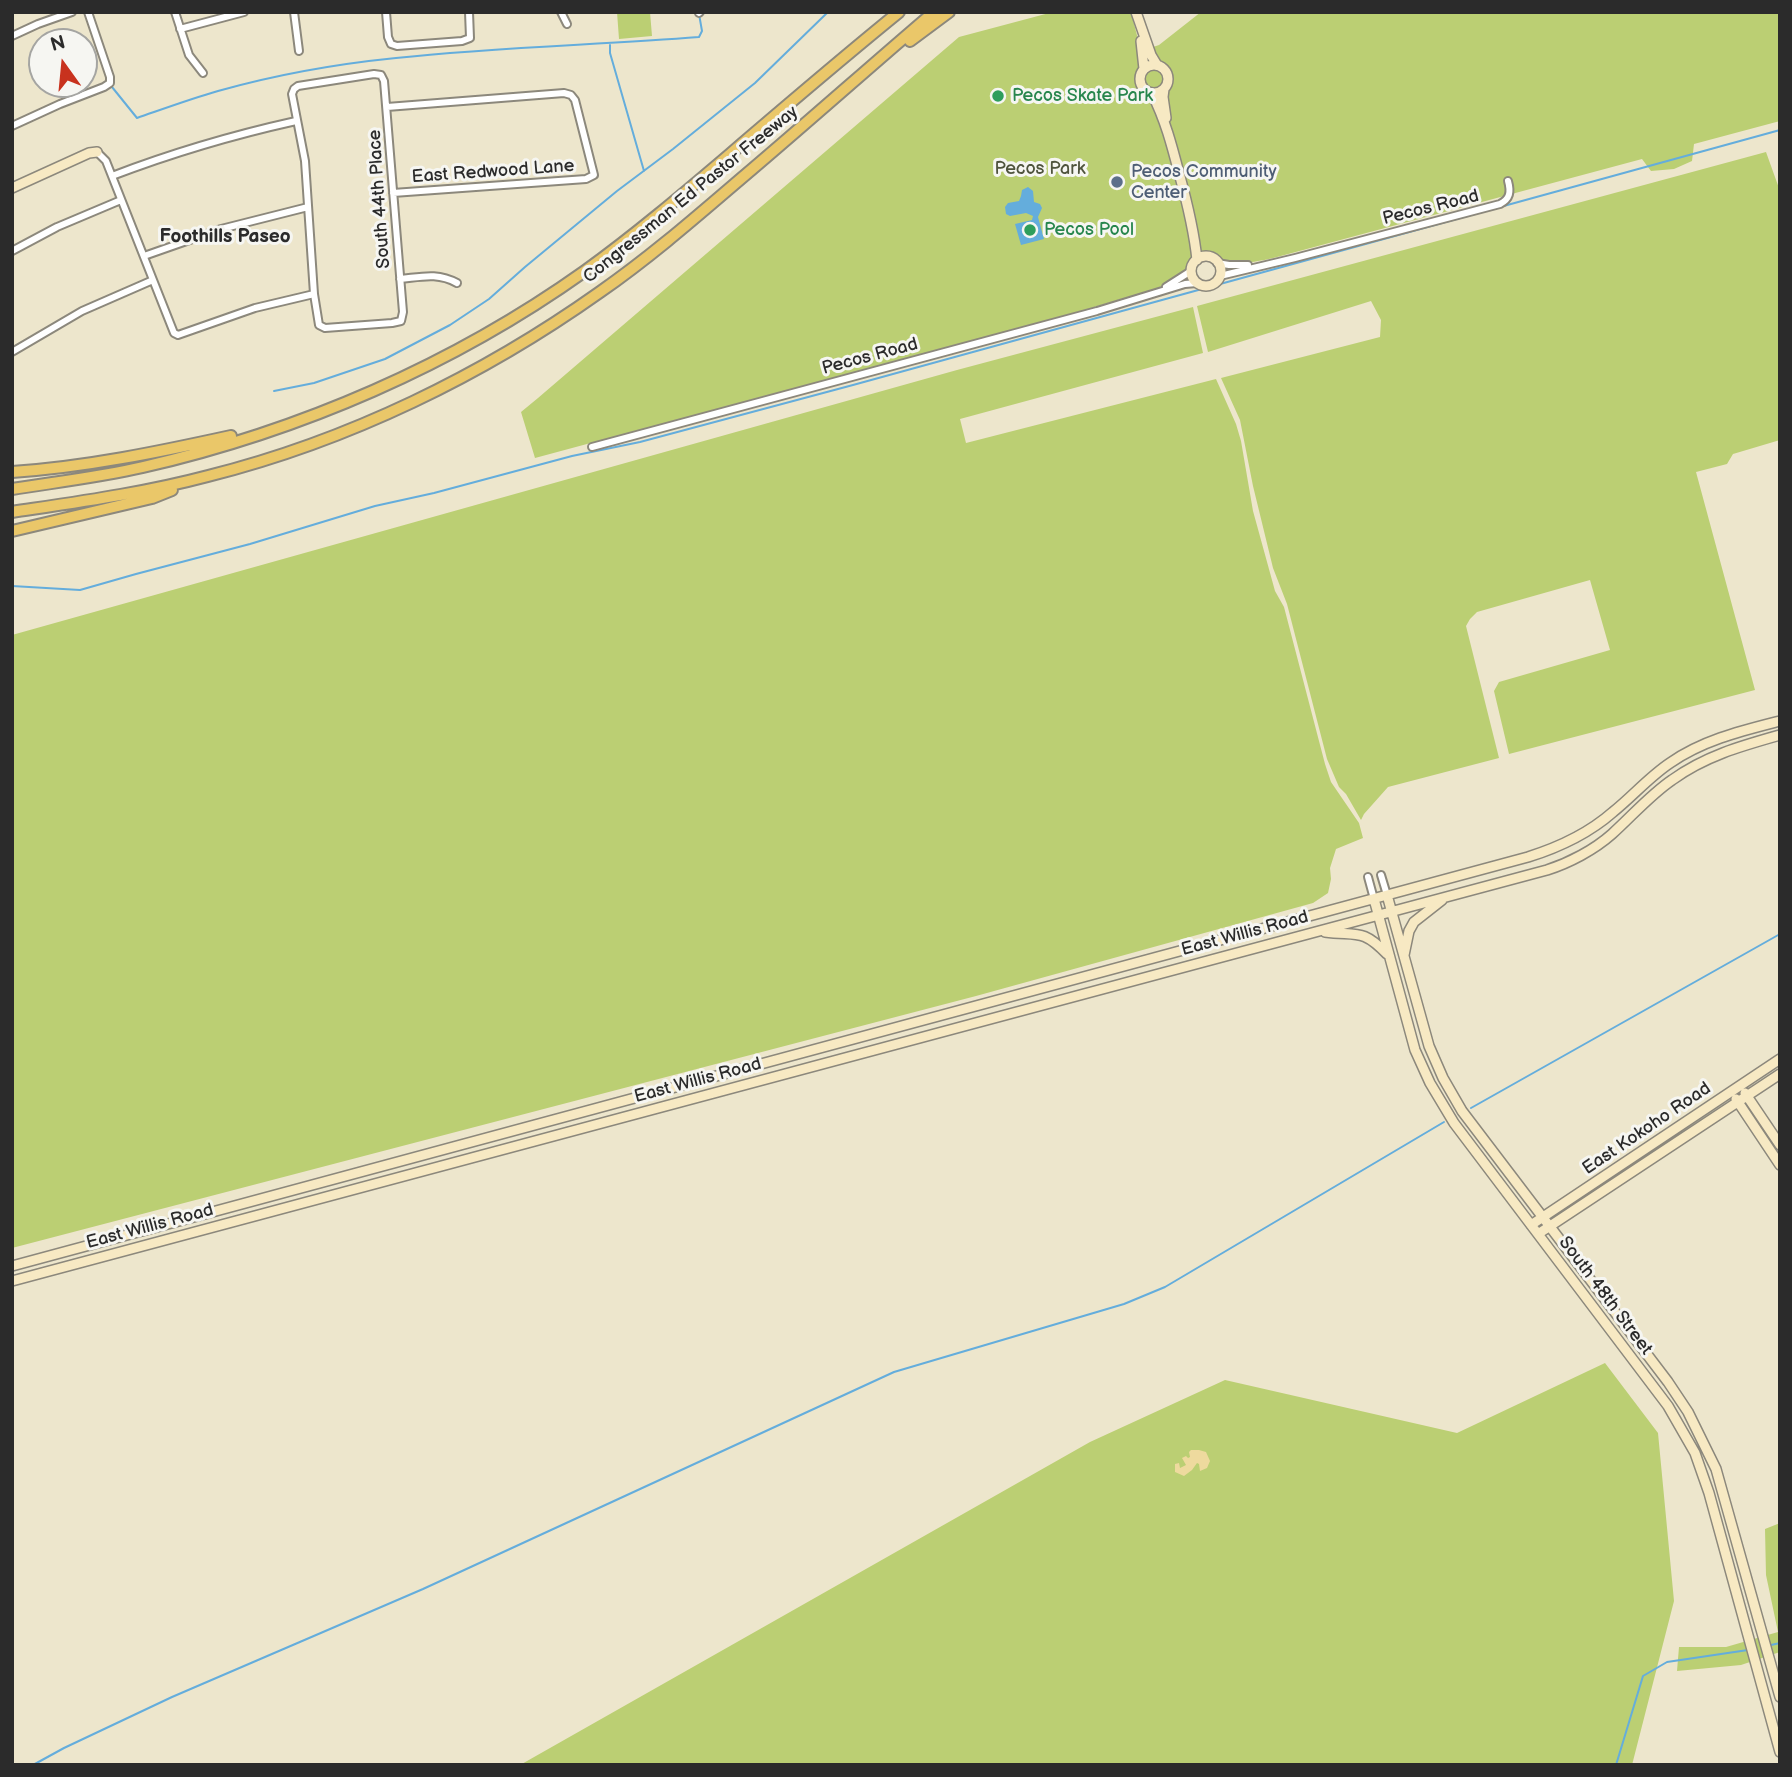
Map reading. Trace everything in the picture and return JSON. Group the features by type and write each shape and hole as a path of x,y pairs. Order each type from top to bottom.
{"highway":[{"path":"830,68 891,12"},
{"name":"Congressman Ed Pastor Freeway","path":"12,489 146,466 292,423 409,374 476,339 542,300 645,226 899,12"},
{"name":"Congressman Ed Pastor Freeway","path":"12,512 132,493 208,477 293,450 377,417 471,373 602,291 663,245 934,12"},
{"path":"849,87 949,12"},
{"path":"12,472 119,460 292,423"},
{"path":"12,531 152,498 208,477"}],"main road":[{"path":"1137,17 1151,55 1168,75 1168,84 1164,89 1152,94"},
{"path":"1137,17 1144,69"},
{"path":"1157,65 1144,69 1140,84 1152,94 1166,126 1193,224 1208,257 1217,263 1220,276 1215,283 1202,286 1197,283 1191,271 1197,260 1208,257"},
{"path":"1164,89 1166,126"},
{"path":"12,188 89,153 97,152"},
{"path":"1193,224 1197,260"},
{"name":"East Willis Road","path":"12,1266 1528,857 1565,844 1583,834 1615,811 1652,776 1704,743 1780,721"},
{"name":"East Willis Road","path":"12,1280 1556,867 1602,841 1661,787 1686,770 1727,750 1780,735"},
{"path":"1652,776 1661,787"},
{"path":"1528,857 1533,873"},
{"name":"South 48th Street","path":"1387,895 1429,1046 1462,1111 1668,1382 1704,1442 1722,1486 1780,1697"},
{"path":"1403,956 1414,922 1445,897"},
{"name":"South 48th Street","path":"1374,899 1415,1050 1430,1083 1454,1123 1668,1406 1695,1454 1709,1493 1780,1752"},
{"path":"1319,931 1362,935 1376,943 1389,956"},
{"name":"East Kokoho Road","path":"1531,1224 1780,1059"},
{"name":"East Kokoho Road","path":"1538,1234 1780,1074"},
{"path":"1741,1086 1780,1144"},
{"path":"672,1089 676,1103"},
{"path":"1731,1092 1780,1165"}],"street":[{"path":"12,36 72,12"},
{"path":"12,126 110,83 89,12"},
{"path":"175,12 188,55 203,73"},
{"path":"180,29 244,12"},
{"path":"293,12 299,51"},
{"path":"386,12 388,37 391,44 397,46 463,41 470,38 469,12"},
{"path":"561,12 567,24"},
{"name":"South 44th Place","path":"296,121 292,94 298,86 374,74 381,75 384,80 403,312 401,321 325,328 319,325 314,294"},
{"name":"East Redwood Lane","path":"387,107 564,93 571,95 575,100 594,175 586,179 393,193"},
{"path":"97,152 106,161 174,333 178,335 255,308 314,294 305,161 296,121 187,149 112,176"},
{"name":"Pecos Road","path":"1220,276 1500,204 1509,197 1508,181"},
{"path":"12,251 121,200"},
{"path":"144,256 221,229 308,207"},
{"name":"Pecos Road","path":"1217,263 1261,265"},
{"name":"Pecos Road","path":"1156,293 1191,271"},
{"path":"400,279 432,276 446,277 457,283"},
{"path":"12,352 82,311 153,280"},
{"name":"Pecos Road","path":"592,447 1197,283"},
{"name":"South 48th Street","path":"1381,875 1387,895"},
{"name":"South 48th Street","path":"1368,877 1374,899"}],"green space":[{"path":"617,12 650,12 652,36 619,39"},
{"name":"Pecos Park","path":"1053,12 1131,12 1141,51 1159,45 1201,12 1780,12 1780,121 1694,144 1692,161 1674,169 1651,171 1642,159 1270,259 1237,263 1216,257 1189,264 1184,273 1158,288 1088,309 535,458 521,412 959,37"},
{"path":"1766,152 1780,191 1780,440 1733,454 1727,464 1696,472 1755,690 1509,754 1494,691 1499,682 1610,650 1590,580 1477,612 1466,626 1499,758 1388,787 1361,820 1339,787 1327,759 1287,604 1273,568 1240,420 1221,378 1380,337 1381,320 1371,301 1208,352 1197,306"},
{"path":"1193,307 1203,353 960,419 966,443 1216,379 1241,441 1253,511 1275,591 1284,607 1325,764 1331,782 1359,823 1363,838 1336,849 1330,868 1328,893 1313,903 976,996 12,1248 12,635 957,370"},
{"path":"1605,1363 1658,1433 1674,1601 1632,1765 520,1765 1090,1442 1225,1380 1457,1433"},
{"path":"1780,1523 1780,1652 1741,1665 1677,1671 1679,1647 1726,1647 1778,1632 1766,1575 1765,1529"}],"sand":[{"path":"1191,1450 1206,1452 1210,1461 1207,1468 1200,1471 1197,1463 1184,1476 1175,1472 1175,1464 1179,1463 1180,1468 1186,1465 1182,1458 1190,1457"}],"water":[{"path":"1028,187 1033,191 1034,202 1042,208 1038,217 1044,239 1021,245 1015,224 1032,220 1033,216 1026,213 1010,216 1006,214 1005,207 1008,203 1019,201 1022,190"}],"waterway":[{"path":"274,391 314,383 385,359 450,325 489,299 617,191 755,83 828,12"},
{"path":"112,87 137,118 240,85 351,63 472,51 699,37 702,31 699,14"},
{"path":"610,45 644,171"},
{"path":"12,586 80,590 250,544 375,506 572,456 640,442 853,385 1780,130"},
{"path":"1471,1108 1780,934"},
{"path":"33,1765 172,1697 423,1589 894,1372 1124,1304 1165,1287 1444,1122"},
{"path":"1771,1645 1780,1643"},
{"path":"1616,1765 1643,1676 1667,1662 1748,1650"}],"place":[{"name":"Pecos Skate Park","path":"998,96"},
{"name":"Pecos Community Center","path":"1117,182"},
{"name":"Pecos Pool","path":"1030,230"}],"district":[{"name":"Foothills Paseo","path":"225,237"}]}
